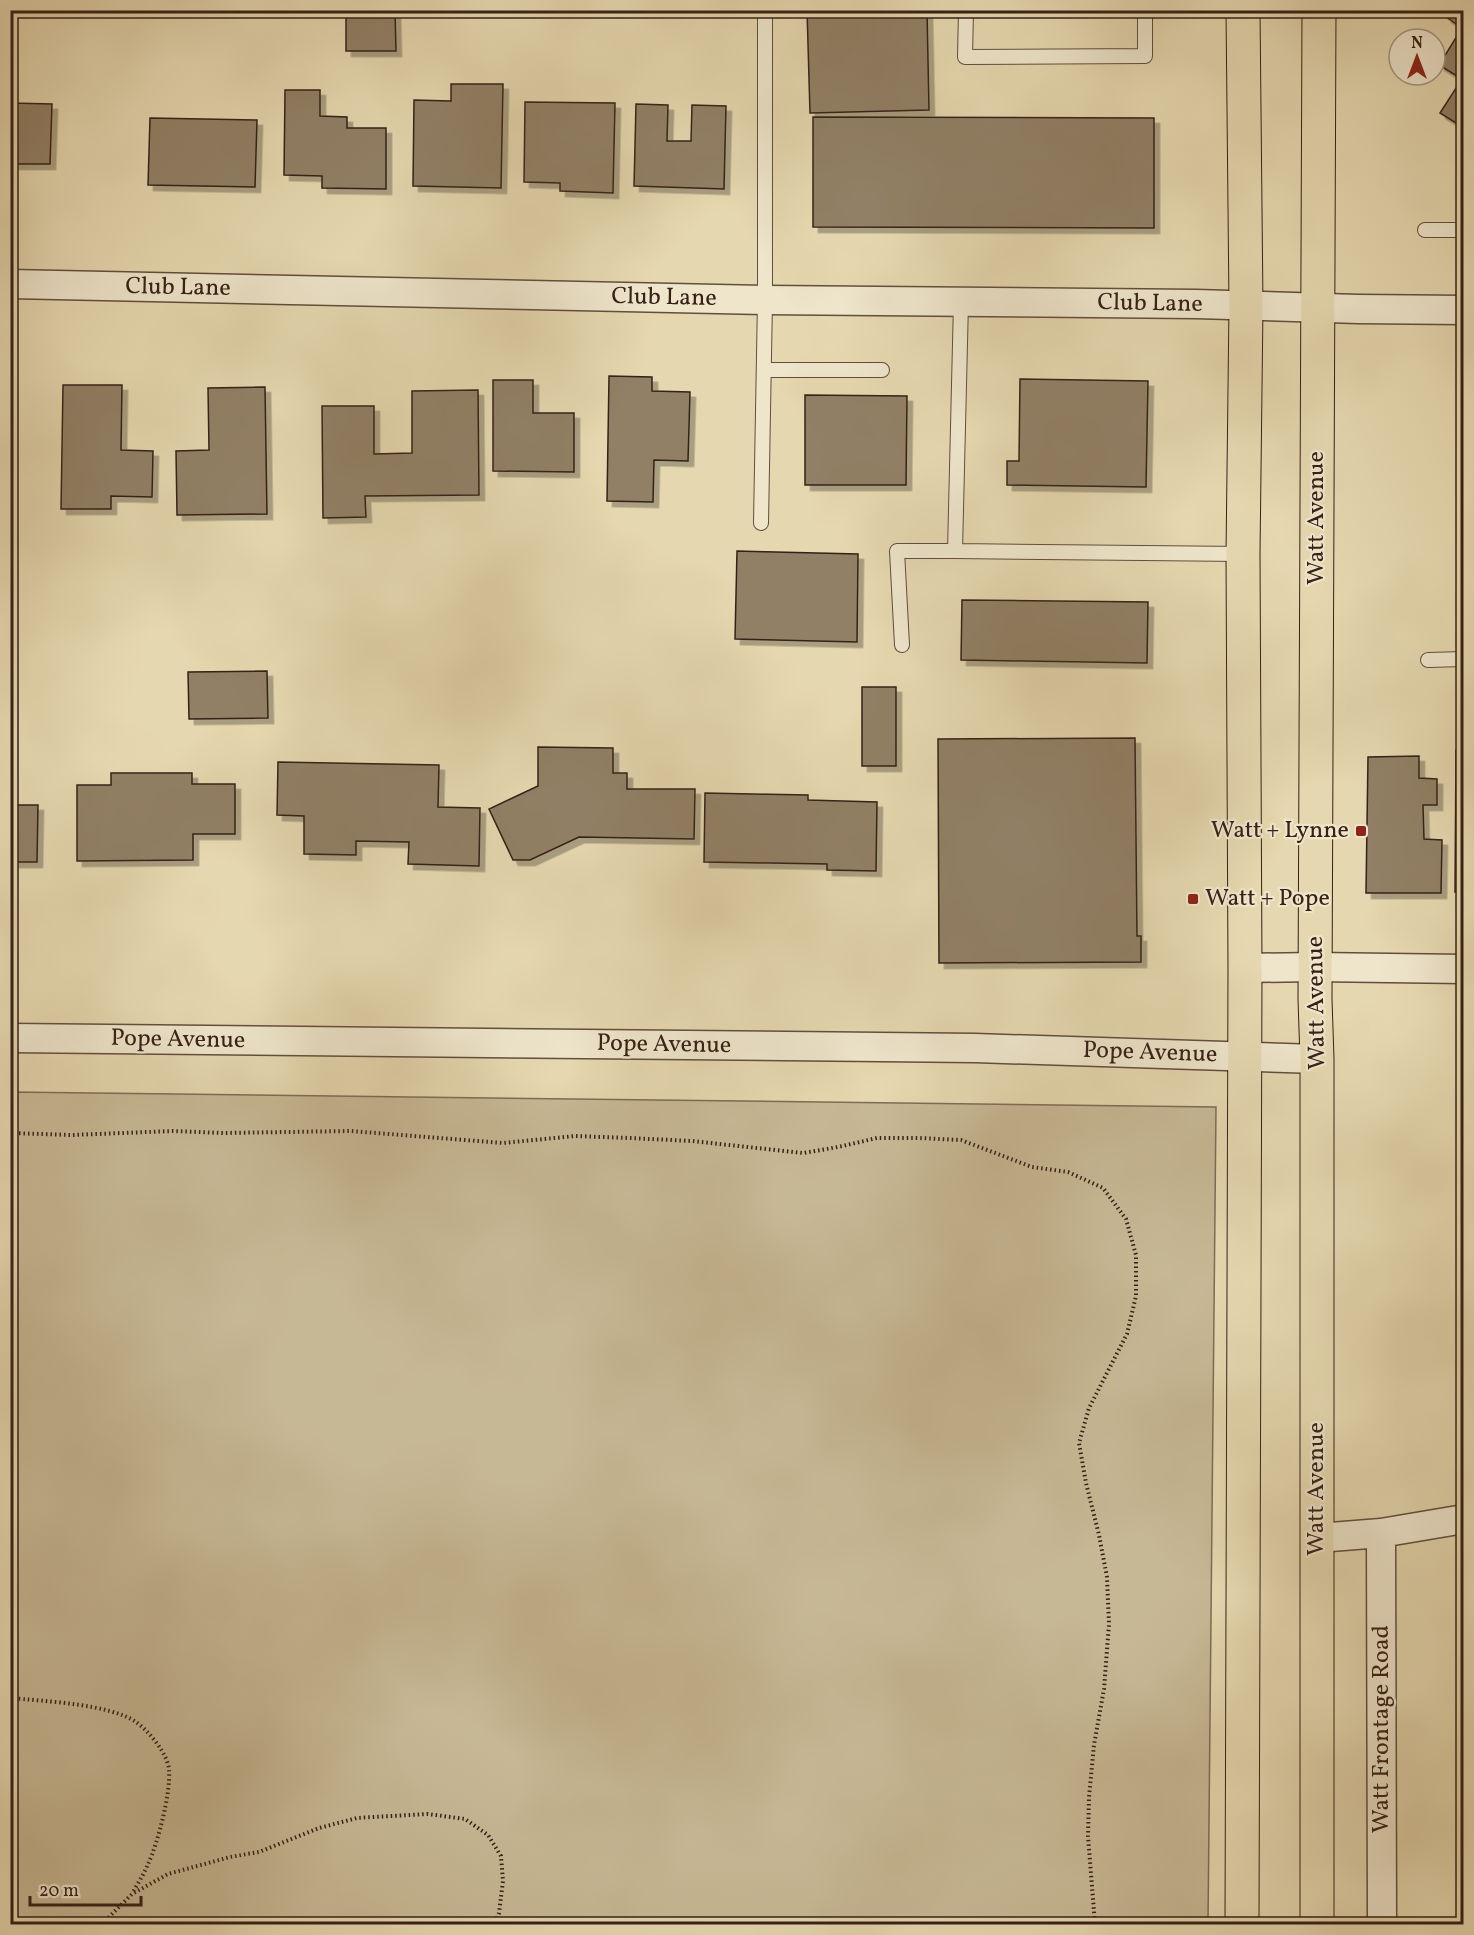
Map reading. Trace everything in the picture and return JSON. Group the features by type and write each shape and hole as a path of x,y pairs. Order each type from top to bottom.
{"main road":[{"path":"1242,1924 1245,968 1243,554 1246,306 1244,10"},
{"name":"Watt Avenue","path":"1317,1924 1316,966 1319,10"}],"street":[{"name":"Club Lane","path":"10,284 765,300 1464,310"},
{"path":"1245,968 1316,966 1464,969"},
{"name":"Pope Avenue","path":"10,1038 964,1048 1317,1059"},
{"path":"1318,1539 1381,1533 1464,1519"},
{"name":"Watt Frontage Road","path":"1381,1533 1382,1924"}],"lane":[{"path":"761,523 765,300 765,10"},
{"path":"966,10 965,57 1145,56 1145,10"},
{"path":"1425,230 1464,230"},
{"path":"955,551 961,302"},
{"path":"764,370 882,370"},
{"path":"902,645 897,551 1243,554"},
{"path":"1428,660 1464,659"}],"path":[{"path":"10,1133 351,1131 503,1143 574,1136 618,1137 692,1141 803,1153 838,1148 877,1138 961,1140 1032,1167 1068,1172 1103,1188 1126,1219 1136,1255 1136,1296 1127,1334 1089,1408 1079,1443 1107,1577 1109,1624 1104,1689 1094,1745 1089,1797 1088,1836 1095,1924"},
{"path":"10,1698 65,1703 106,1710 136,1721 156,1741 169,1768 168,1795 149,1862 132,1894"},
{"path":"102,1924 132,1894 168,1874 230,1857 259,1852 319,1828 357,1818 428,1814 465,1819 488,1835 501,1856 503,1881 494,1924"}],"shaded area":[{"path":"11,1092 1216,1107 1208,1924 11,1924"}],"building":[{"path":"346,10 395,10 396,51 346,51"},
{"path":"807,10 927,10 929,110 810,113"},
{"path":"1450,10 1464,10 1464,128 1440,113 1462,79 1447,70 1447,52 1462,28 1446,17"},
{"path":"451,84 503,84 501,188 413,186 414,100 451,101"},
{"path":"285,90 320,90 320,116 347,117 347,128 386,128 386,189 322,188 322,176 284,175"},
{"path":"525,102 615,103 613,193 560,191 560,183 524,182"},
{"path":"10,103 52,104 50,164 10,164"},
{"path":"636,104 668,105 667,141 691,141 692,105 726,106 724,189 634,186"},
{"path":"813,117 1154,118 1154,228 813,227"},
{"path":"150,118 257,120 255,187 148,185"},
{"path":"609,376 652,377 652,391 690,392 688,461 654,460 653,502 607,501"},
{"path":"1020,379 1148,381 1146,487 1007,485 1007,461 1019,461"},
{"path":"493,380 533,380 533,413 574,413 574,472 493,471"},
{"path":"63,385 122,385 121,450 153,451 152,497 111,496 111,509 61,509"},
{"path":"265,387 267,514 177,515 176,451 209,450 208,388"},
{"path":"478,390 479,495 365,496 366,517 323,518 322,406 374,406 374,454 412,453 412,391"},
{"path":"805,395 907,396 906,485 805,485"},
{"path":"737,551 858,554 857,642 735,639"},
{"path":"962,600 1148,602 1147,663 961,660"},
{"path":"267,671 268,718 189,719 188,672"},
{"path":"862,687 896,687 896,766 862,766"},
{"path":"1135,738 1137,936 1141,936 1141,962 939,963 938,739"},
{"path":"538,747 613,748 613,773 627,773 627,789 695,789 694,839 579,837 530,860 513,860 489,809 538,786"},
{"path":"1456,750 1464,750 1464,892 1455,892"},
{"path":"1419,756 1419,778 1437,779 1437,805 1423,805 1424,839 1442,840 1441,893 1366,893 1368,757"},
{"path":"278,762 439,765 438,807 480,808 479,866 408,864 409,842 356,841 356,855 304,854 304,816 277,815"},
{"path":"111,773 192,773 192,784 235,784 235,834 193,834 193,860 77,861 77,785 111,785"},
{"path":"705,793 808,795 808,800 877,802 876,871 827,870 827,864 704,862"},
{"path":"10,805 38,805 37,862 10,862"}],"place":[{"name":"Watt + Lynne","path":"1361,831"},
{"name":"Watt + Pope","path":"1193,899"}]}
